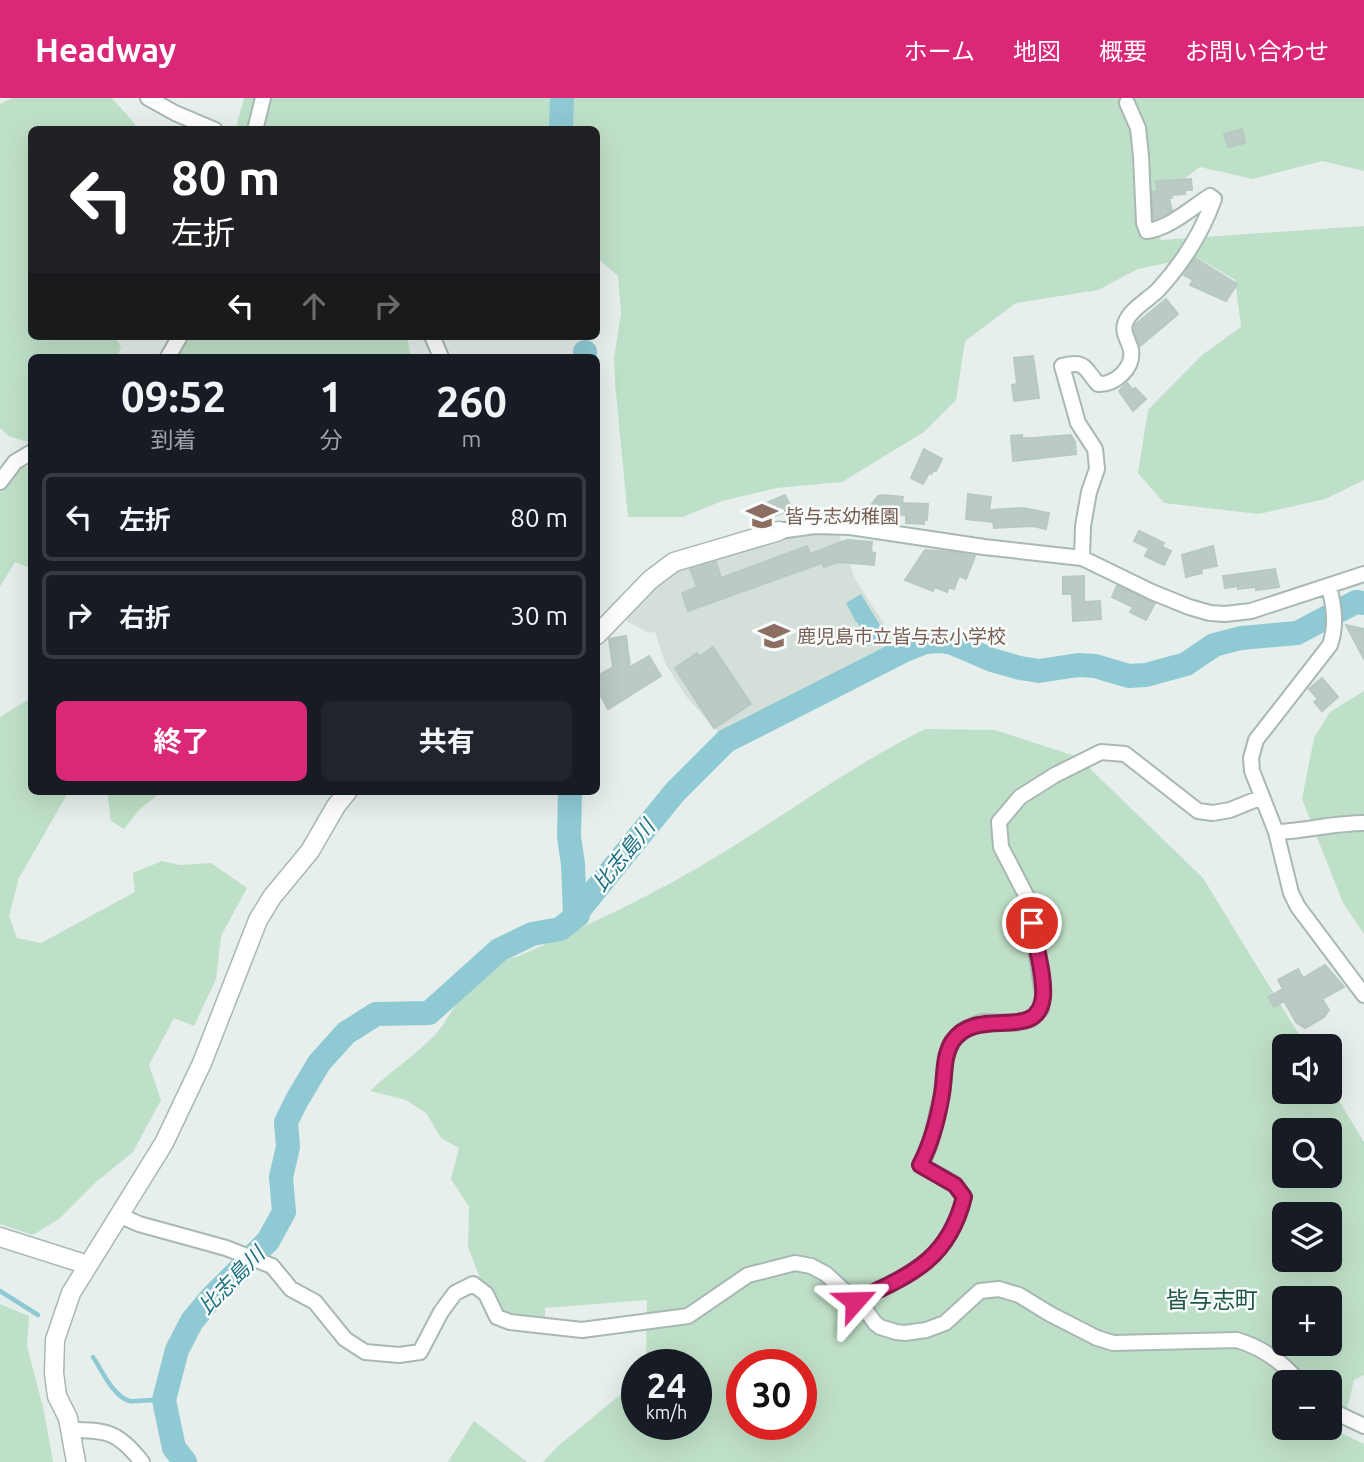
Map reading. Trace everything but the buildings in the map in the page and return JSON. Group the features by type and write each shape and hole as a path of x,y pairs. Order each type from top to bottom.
{"street":[{"path":"148,98 206,126"},
{"path":"256,126 262,98"},
{"path":"1083,558 1083,526 1089,492 1097,469 1096,458 1095,449 1078,423 1062,366 1077,362 1083,365 1098,384 1111,383 1121,376 1130,360 1131,351 1125,323 1157,290 1199,236 1214,199 1210,196 1172,220 1147,231 1144,223 1138,128 1127,103"},
{"path":"0,482 15,463 28,455"},
{"path":"600,632 650,580 674,562 779,531 815,526 850,527 984,547 1083,558 1152,592 1210,613 1251,611 1330,592 1364,574"},
{"path":"1330,592 1335,619 1330,645 1253,748 1252,771 1276,832 1291,893 1298,907 1364,995"},
{"path":"855,1301 907,1276 949,1239 955,1228 964,1197 955,1185 920,1165 930,1145 942,1093 946,1056 952,1042 963,1030 982,1022 1015,1023 1031,1018 1041,1009 1043,994 1028,899 1001,846 999,822 1020,797 1055,775 1101,752 1125,754 1198,811 1213,813 1230,810 1262,796"},
{"path":"76,1462 68,1418 57,1396 54,1373 55,1340 71,1293 164,1143 221,1018 248,940 258,920 272,897 310,851 345,795"},
{"path":"1276,832 1364,823"},
{"path":"119,1215 139,1224 226,1248 272,1266 291,1289 315,1302 345,1339 365,1352 375,1354 420,1352 441,1312 455,1293 472,1284 486,1294 497,1317 503,1320 582,1330 688,1316 748,1275 795,1263 811,1266 826,1274 880,1327 905,1333 926,1330 945,1323 980,1291 999,1289 1019,1295 1051,1314 1112,1343 1237,1340 1266,1351 1289,1370"},
{"path":"0,1237 88,1265"},
{"path":"1342,1416 1364,1426"},
{"path":"70,1430 94,1430 120,1438 142,1462"}],"shaded area":[{"name":"鹿児島市立皆与志小学校","path":"838,532 855,579 893,638 896,654 724,739 686,696 665,663 655,631 649,633 626,621 627,615 670,573 784,536"}],"green space":[{"path":"12,98 112,98 136,125 28,126 28,340 117,340 121,347 118,354 28,354 28,442 9,436 0,428 0,104"},
{"path":"244,98 1364,98 1364,171 1322,161 1253,179 1200,167 1151,203 1161,240 1364,226 1364,480 1325,499 1259,514 1164,503 1138,473 1148,410 1202,355 1241,327 1235,280 1196,257 1138,269 1098,290 1016,303 965,341 956,400 924,432 842,482 777,488 722,501 683,517 628,517 615,383 614,358 621,314 618,276 600,261 600,126 237,124"},
{"path":"173,340 408,340 410,354 168,354"},
{"path":"28,466 28,568 15,562 0,587 0,490 15,467"},
{"path":"1364,691 1364,934 1343,903 1302,799 1314,738 1330,712"},
{"path":"28,700 28,795 67,795 19,878 9,916 17,938 41,943 135,892 133,873 162,861 180,865 211,863 247,888 221,936 216,979 194,1026 174,1018 149,1065 161,1100 133,1152 95,1183 59,1219 33,1235 0,1224 0,717"},
{"path":"925,729 995,730 1078,757 1203,878 1299,1034 1272,1034 1272,1104 1341,1104 1364,1142 1364,1375 1354,1380 1342,1429 1342,1370 1272,1370 1272,1440 1342,1440 1342,1433 1364,1444 1364,1462 543,1462 558,1446 621,1394 621,1440 712,1440 712,1349 646,1349 647,1300 545,1308 545,1318 501,1313 480,1278 468,1247 469,1207 451,1179 459,1148 441,1138 426,1113 406,1100 370,1091 433,1037 464,995 494,967 670,883 846,774"},
{"path":"108,795 157,795 139,810 124,829 111,821"},
{"path":"0,1304 29,1316 27,1346 44,1411 53,1462 0,1462"},
{"path":"474,1421 527,1462 448,1462"}],"water":[{"path":"861,594 887,637 872,646 846,603"}],"waterway":[{"path":"561,126 562,98"},
{"name":"比志島川","path":"185,1462 174,1448 164,1400 177,1350 192,1321 268,1241 284,1212 281,1177 288,1147 286,1122 319,1063 346,1033 376,1014 429,1013 499,950 532,934 560,929 578,915 575,915 675,792 726,741 925,642 952,643 992,660 1039,671 1078,665 1095,666 1129,676 1146,675 1186,664 1214,645 1241,638 1297,633 1356,602 1364,603"},
{"path":"570,795 569,837 575,915"},
{"path":"0,1291 38,1315"},
{"path":"93,1357 113,1389 124,1398 132,1401 164,1400"}],"place":[{"name":"皆与志幼稚園","path":"762,516"},
{"name":"鹿児島市立皆与志小学校","path":"774,636"}],"district":[{"name":"皆与志町","path":"1212,1299"}],"route":[{"path":"855,1301 907,1276 929,1259 949,1239 955,1228 964,1197 955,1185 920,1165 930,1145 942,1093 946,1056 952,1042 963,1030 982,1022 1015,1023 1031,1018 1041,1009 1043,994 1032,923"}]}
